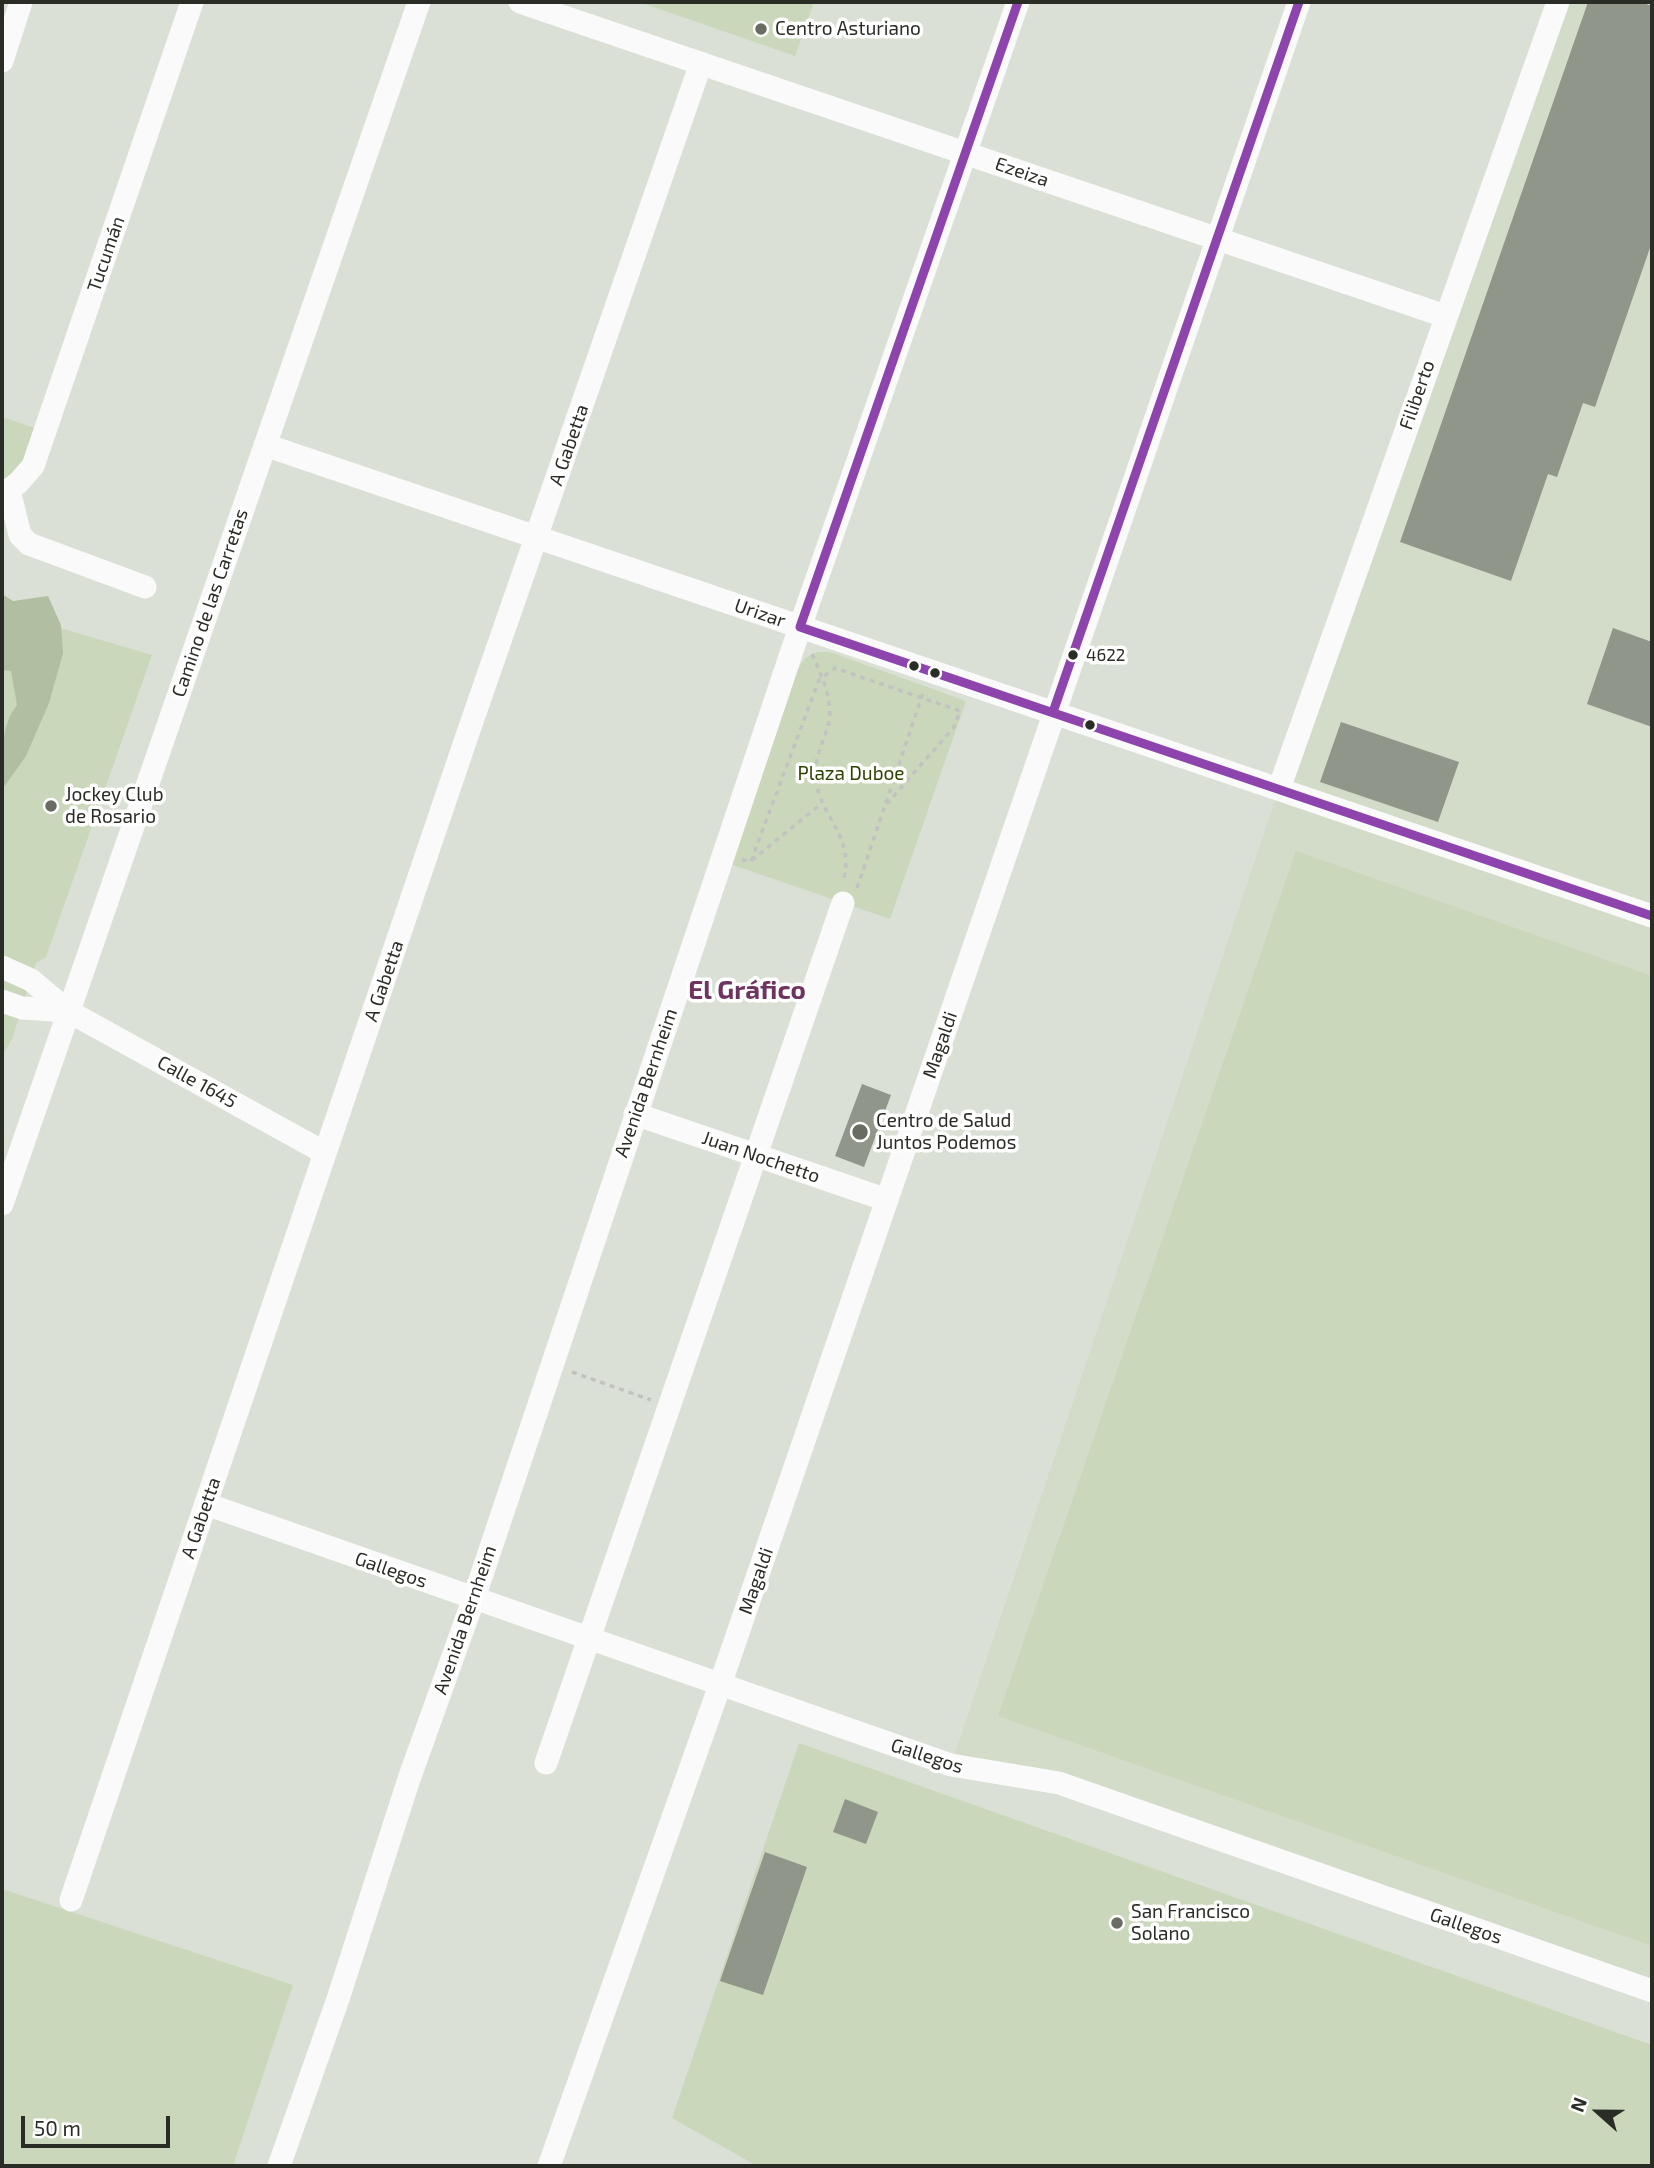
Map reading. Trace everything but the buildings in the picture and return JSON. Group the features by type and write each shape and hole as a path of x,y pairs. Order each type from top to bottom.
{"street":[{"path":"2,61 21,2"},
{"name":"Tucumán","path":"5,492 33,466 192,2"},
{"name":"Camino de las Carretas","path":"2,1204 419,2"},
{"name":"Ezeiza","path":"520,2 1445,316"},
{"name":"Avenida Bernheim","path":"279,2166 338,2000 409,1779 474,1598 800,627 1018,2"},
{"name":"Magaldi","path":"549,2166 720,1685 1299,2"},
{"name":"Filiberto","path":"1279,789 1558,2"},
{"name":"A Gabetta","path":"71,1900 701,63"},
{"name":"Urizar","path":"265,445 1652,916"},
{"path":"5,492 20,536 29,544 145,587"},
{"path":"546,1763 844,903"},
{"path":"2,968 31,980 68,1011"},
{"path":"2,1001 22,1008 68,1011"},
{"name":"Calle 1645","path":"68,1011 325,1153"},
{"name":"Juan Nochetto","path":"635,1114 887,1200"},
{"name":"Gallegos","path":"205,1504 951,1765 1059,1783 1652,1991"}],"path":[{"path":"800,627 826,686 829,720 815,760 816,782 822,803 845,845 846,872 841,890 844,903 854,897 930,671"},
{"path":"822,803 751,862 819,680 835,668 960,711 954,727 884,807"},
{"path":"551,1364 669,1406"}],"shaded area":[{"path":"1558,2 1652,2 1652,1991 1059,1783 951,1765 1279,789"},
{"path":"2,594 13,601 48,596 61,625 63,653 49,703 26,756 4,787 3,742 7,723 17,705 11,671 2,670"}],"green space":[{"name":"Centro Asturiano","path":"639,2 814,2 795,56"},
{"path":"2,417 35,428 19,466 2,483"},
{"name":"Jockey Club de Rosario","path":"2,611 152,655 46,957 36,963 12,1039 2,1056"},
{"name":"Plaza Duboe","path":"817,652 830,652 966,701 890,919 730,864 797,671 805,658"},
{"path":"1296,851 1652,976 1652,1946 998,1716"},
{"name":"San Francisco Solano","path":"799,1743 1652,2045 1652,2166 757,2166 672,2118"},
{"path":"2,1889 293,1985 233,2166 2,2166"}],"transit line":[{"path":"1018,2 800,627 1652,916"},
{"path":"1053,712 1299,2"}],"place":[{"name":"Centro Asturiano","path":"761,29"},
{"name":"4622","path":"1073,655"},
{"name":"Jockey Club de Rosario","path":"51,806"},
{"name":"Centro de Salud Juntos Podemos","path":"860,1132"},
{"name":"San Francisco Solano","path":"1117,1923"}],"district":[{"name":"El Gráfico","path":"747,990"}]}
